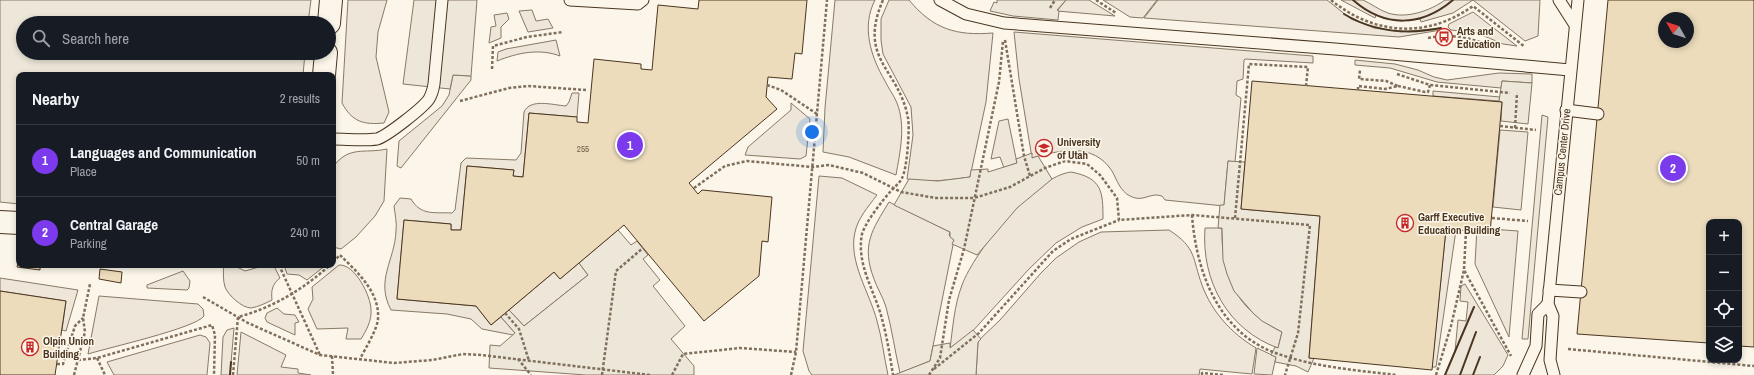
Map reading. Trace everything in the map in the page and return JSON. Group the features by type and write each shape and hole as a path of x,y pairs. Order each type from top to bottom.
{"street":[{"path":"329,16 330,0"},
{"path":"324,72 325,60"},
{"path":"0,222 16,223"}],"lane":[{"path":"336,139 368,140 379,138 391,132 428,101 434,84 442,0"},
{"path":"570,0 638,4 643,0"},
{"path":"940,0 966,14 1004,23 1343,49 1570,70"},
{"path":"1559,0 1575,25"},
{"name":"Campus Center Drive","path":"1554,375 1550,360 1553,316 1548,304 1578,0"},
{"path":"1566,110 1598,114"},
{"path":"1549,290 1581,292"},
{"name":"Campus Center Drive","path":"1523,375 1536,346 1538,314 1548,304"}],"path":[{"path":"791,375 796,352 827,0"},
{"path":"883,0 875,23 875,41 882,64 899,93 908,119 907,148 903,177 883,200 863,232 861,246 865,271 882,318 893,375"},
{"path":"1096,0 1121,16"},
{"path":"1331,0 1359,19 1376,26 1401,29 1442,23 1460,16 1473,6 1529,50"},
{"path":"492,69 493,46 527,37 563,32"},
{"path":"930,375 940,358 948,300 964,249 999,82 1004,34 1024,156 1030,176"},
{"path":"1235,218 1249,64 1308,67 1306,86"},
{"path":"1366,71 1359,70 1359,79 1386,81 1398,86 1425,92 1428,92 1430,85"},
{"path":"1393,73 1430,85 1510,93"},
{"path":"767,85 781,90 817,114"},
{"path":"460,101 509,88 528,86 586,90"},
{"path":"1358,90 1358,86 1385,90 1398,86"},
{"path":"1515,128 1517,93"},
{"path":"1500,126 1536,130"},
{"path":"694,188 725,166 747,161 812,167 829,165 863,173 901,192 936,198 974,198 1010,187 1045,168 1064,161 1087,164 1100,175 1117,198 1119,220"},
{"path":"1192,215 1194,235 1204,274 1216,304 1234,326 1273,352 1329,366 1396,375"},
{"path":"932,370 979,333 1053,251 1071,239 1119,220 1192,215 1310,225 1298,333 1285,375"},
{"path":"1492,218 1528,221"},
{"path":"1436,375 1451,326 1464,270 1466,231"},
{"path":"602,375 616,271 643,248"},
{"path":"336,259 340,255 370,287 377,308 378,320 360,359"},
{"path":"280,268 320,356"},
{"path":"238,317 254,313 292,294 313,281 327,268"},
{"path":"1464,270 1512,357"},
{"path":"74,375 85,332 83,318 90,284"},
{"path":"203,297 238,317 320,356 394,363 432,360 463,354 650,375"},
{"path":"505,313 519,329 529,361"},
{"path":"233,375 238,317"},
{"path":"57,364 63,364 74,326 83,318"},
{"path":"78,360 98,358 212,325 215,335 214,375"},
{"path":"672,375 683,354 740,348 796,352"},
{"path":"1565,349 1754,366"},
{"path":"332,356 333,375"},
{"path":"98,358 105,375"},
{"path":"518,359 531,375"},
{"path":"1202,375 1202,373 1223,375"}],"shaded area":[{"path":"0,0 311,0 309,16 16,16 16,60 304,60 303,72 16,72 16,204 0,202"},
{"path":"348,0 387,0 378,32 376,57 389,112 384,123 365,123 359,121 350,114 342,103"},
{"path":"414,0 477,0 471,76 453,75 450,89 403,84"},
{"path":"835,0 875,0 871,10 868,31 872,52 880,72 897,103 900,112 902,130 896,175 849,157 823,152 825,108"},
{"path":"889,0 909,0 927,18 936,24 956,32 980,34 993,33 986,102 970,177 931,181 907,179 913,135 911,107 883,54 881,40 881,19"},
{"path":"997,0 1066,0 1057,10 1059,11 1058,20 1013,16 990,11 994,2 997,3"},
{"path":"1066,0 1089,0 1115,16 1057,11"},
{"path":"1103,0 1157,0 1143,18 1130,17"},
{"path":"1158,0 1327,0 1351,19 1374,28 1401,32 1441,28 1441,30 1399,37 1144,18"},
{"path":"1341,0 1363,0 1388,13 1402,15 1425,11 1445,0 1473,0 1453,13 1421,22 1420,19 1387,19 1376,15 1375,18"},
{"path":"1473,0 1540,0 1538,36 1525,41"},
{"path":"532,10 536,21 548,19 553,28 528,32 519,11"},
{"path":"1473,12 1517,46 1503,44 1477,33 1451,30 1448,27 1449,24"},
{"path":"507,13 509,19 501,27 501,38 489,43 491,27 496,26 494,15"},
{"path":"1014,32 1313,56 1313,63 1244,60 1243,79 1237,81 1236,95 1241,98 1235,162 1228,161 1224,206 1165,200 1162,196 1157,195 1134,198 1127,194 1119,185 1112,171 1104,162 1086,152 1065,151 1032,158 1019,79"},
{"path":"556,40 560,56 544,52 528,52 497,61 498,52 506,49"},
{"path":"1355,60 1395,64 1447,80 1499,73 1532,74 1532,83 1502,81 1501,88 1437,82 1390,68 1355,65"},
{"path":"453,75 471,76 471,80 401,168 397,166 399,141 442,106 449,95"},
{"path":"1502,81 1532,83 1528,124 1501,121 1502,102 1499,101"},
{"path":"1433,91 1500,97 1499,101 1433,96"},
{"path":"572,93 579,93 577,117 529,113 523,177 513,176 514,170 467,166 461,230 451,230 451,224 404,220 397,299 476,306 491,325 501,317 515,333 513,335 482,329 471,319 447,314 391,310 385,289 385,279 395,241 396,225 394,206 400,198 411,199 424,211 434,213 452,213 455,210 461,163 466,158 516,160 521,153 524,112 527,108 531,105 542,103 566,106"},
{"path":"791,103 810,119 806,156 800,159 745,155 748,147 791,110"},
{"path":"1542,115 1548,117 1528,339 1522,339"},
{"path":"1008,119 1017,163 1004,168 1000,157 991,159 999,121"},
{"path":"1500,130 1528,132 1521,210 1493,207"},
{"path":"387,149 384,201 375,216 356,237 341,249 336,248 336,164 351,153"},
{"path":"1032,153 1032,158 1038,156 1052,179 1017,208 977,255 952,244 954,240 950,237 950,232 894,205 909,179 938,181 970,177 971,170 988,169 988,172 1017,163 1016,159"},
{"path":"1228,161 1245,162 1241,209 1320,216 1309,358 1314,358 1308,372 1296,366 1275,362 1276,357 1271,355 1275,347 1278,348 1282,332 1262,321 1253,313 1234,291 1227,274 1223,260 1222,228 1218,228 1220,205 1224,205"},
{"path":"1071,172 1089,178 1099,187 1102,201 1103,219 1082,227 1056,243 1029,269 970,334 950,348 954,316 959,293 979,254 992,236 1024,201 1040,187 1056,177"},
{"path":"819,176 842,178 877,195 856,227 854,255 879,327 888,375 812,375 809,371 803,351"},
{"path":"889,202 950,232 949,235 954,240 930,361 900,373 886,307 874,279 868,257 870,238 873,230"},
{"path":"1205,228 1222,228 1222,246 1225,262 1229,277 1235,290 1243,302 1254,313 1266,323 1282,332 1278,348 1260,340 1245,329 1232,316 1221,301 1213,285 1208,267 1205,248"},
{"path":"1477,228 1518,231 1509,337 1475,264"},
{"path":"1446,229 1456,230 1436,367 1432,367"},
{"path":"618,230 631,245 637,241 648,255 643,259 660,280 653,286 685,326 671,339 694,366 694,375 586,375 489,368 490,345 500,346 515,333 501,317 509,310 524,326 588,275 579,263"},
{"path":"1169,230 1185,242 1189,248 1206,295 1217,313 1238,336 1256,348 1252,374 1200,369 1199,375 976,375 978,341 1000,320 1056,258 1079,242 1101,232"},
{"path":"579,263 588,275 524,326 509,310 554,272 560,279"},
{"path":"339,265 345,266 351,270 361,282 368,297 371,318 361,339 346,339 348,328 317,329 308,309 313,299 312,287"},
{"path":"224,268 239,268 245,271 256,268 275,268 280,278 275,283 273,288 272,300 251,308 244,306 229,294 225,287"},
{"path":"285,268 322,268 307,280 299,275 287,274"},
{"path":"183,271 190,281 189,288 187,290 147,288 147,285"},
{"path":"0,278 78,290 66,331 62,330 66,301 0,291"},
{"path":"1465,284 1508,355 1503,366 1494,375 1445,375 1455,351 1458,320 1466,321 1468,302 1460,301 1461,286"},
{"path":"99,296 198,304 203,309 204,316 197,321 169,332 88,354"},
{"path":"277,308 284,314 295,315 299,322 295,323 295,335 267,322 265,318 267,313"},
{"path":"234,328 230,375 221,375 223,337 227,330"},
{"path":"973,330 981,339 978,342 976,375 894,375 930,361 933,346 950,343 950,348"},
{"path":"241,332 286,355 281,367 298,369 298,373 311,375 237,375"},
{"path":"200,335 206,337 210,343 207,375 114,375 107,362"},
{"path":"1257,348 1276,357 1272,375 1254,374"}],"building":[{"path":"699,0 807,0 802,54 795,53 792,79 768,77 766,97 777,109 689,183 698,194 702,190 772,197 768,242 762,241 759,276 704,321 624,225 560,279 554,272 491,325 476,306 397,299 404,220 451,224 451,230 461,230 467,166 514,170 513,176 523,177 529,113 577,117 577,122 588,123 594,59 641,64 641,69 652,70 658,5 698,9"},
{"path":"1608,0 1754,0 1754,347 1742,346 1742,219 1706,219 1706,343 1577,334"},
{"name":"Garff Executive Education Building","path":"1252,81 1502,102 1490,233 1446,229 1432,370 1309,358 1320,216 1241,209"},
{"path":"25,268 40,268 40,270"},
{"path":"100,269 122,272 121,283 99,279"},
{"name":"Olpin Union Building","path":"0,291 66,301 55,375 0,375"}],"wall":[{"path":"1353,0 1378,16 1403,21 1428,15 1441,9 1453,0"},
{"path":"1344,14 1367,25 1391,30 1415,31 1441,28"},
{"path":"1445,375 1474,307"},
{"path":"1460,375 1476,332"},
{"path":"1473,375 1480,357"},
{"path":"230,375 231,362"}],"place":[{"name":"Arts and Education","path":"1444,37"},
{"name":"Languages and Communication","path":"630,145"},
{"name":"University of Utah","path":"1044,148"},
{"name":"Central Garage","path":"1673,168"},
{"name":"Garff Executive Education Building","path":"1405,223"},
{"name":"Olpin Union Building","path":"30,347"}]}
